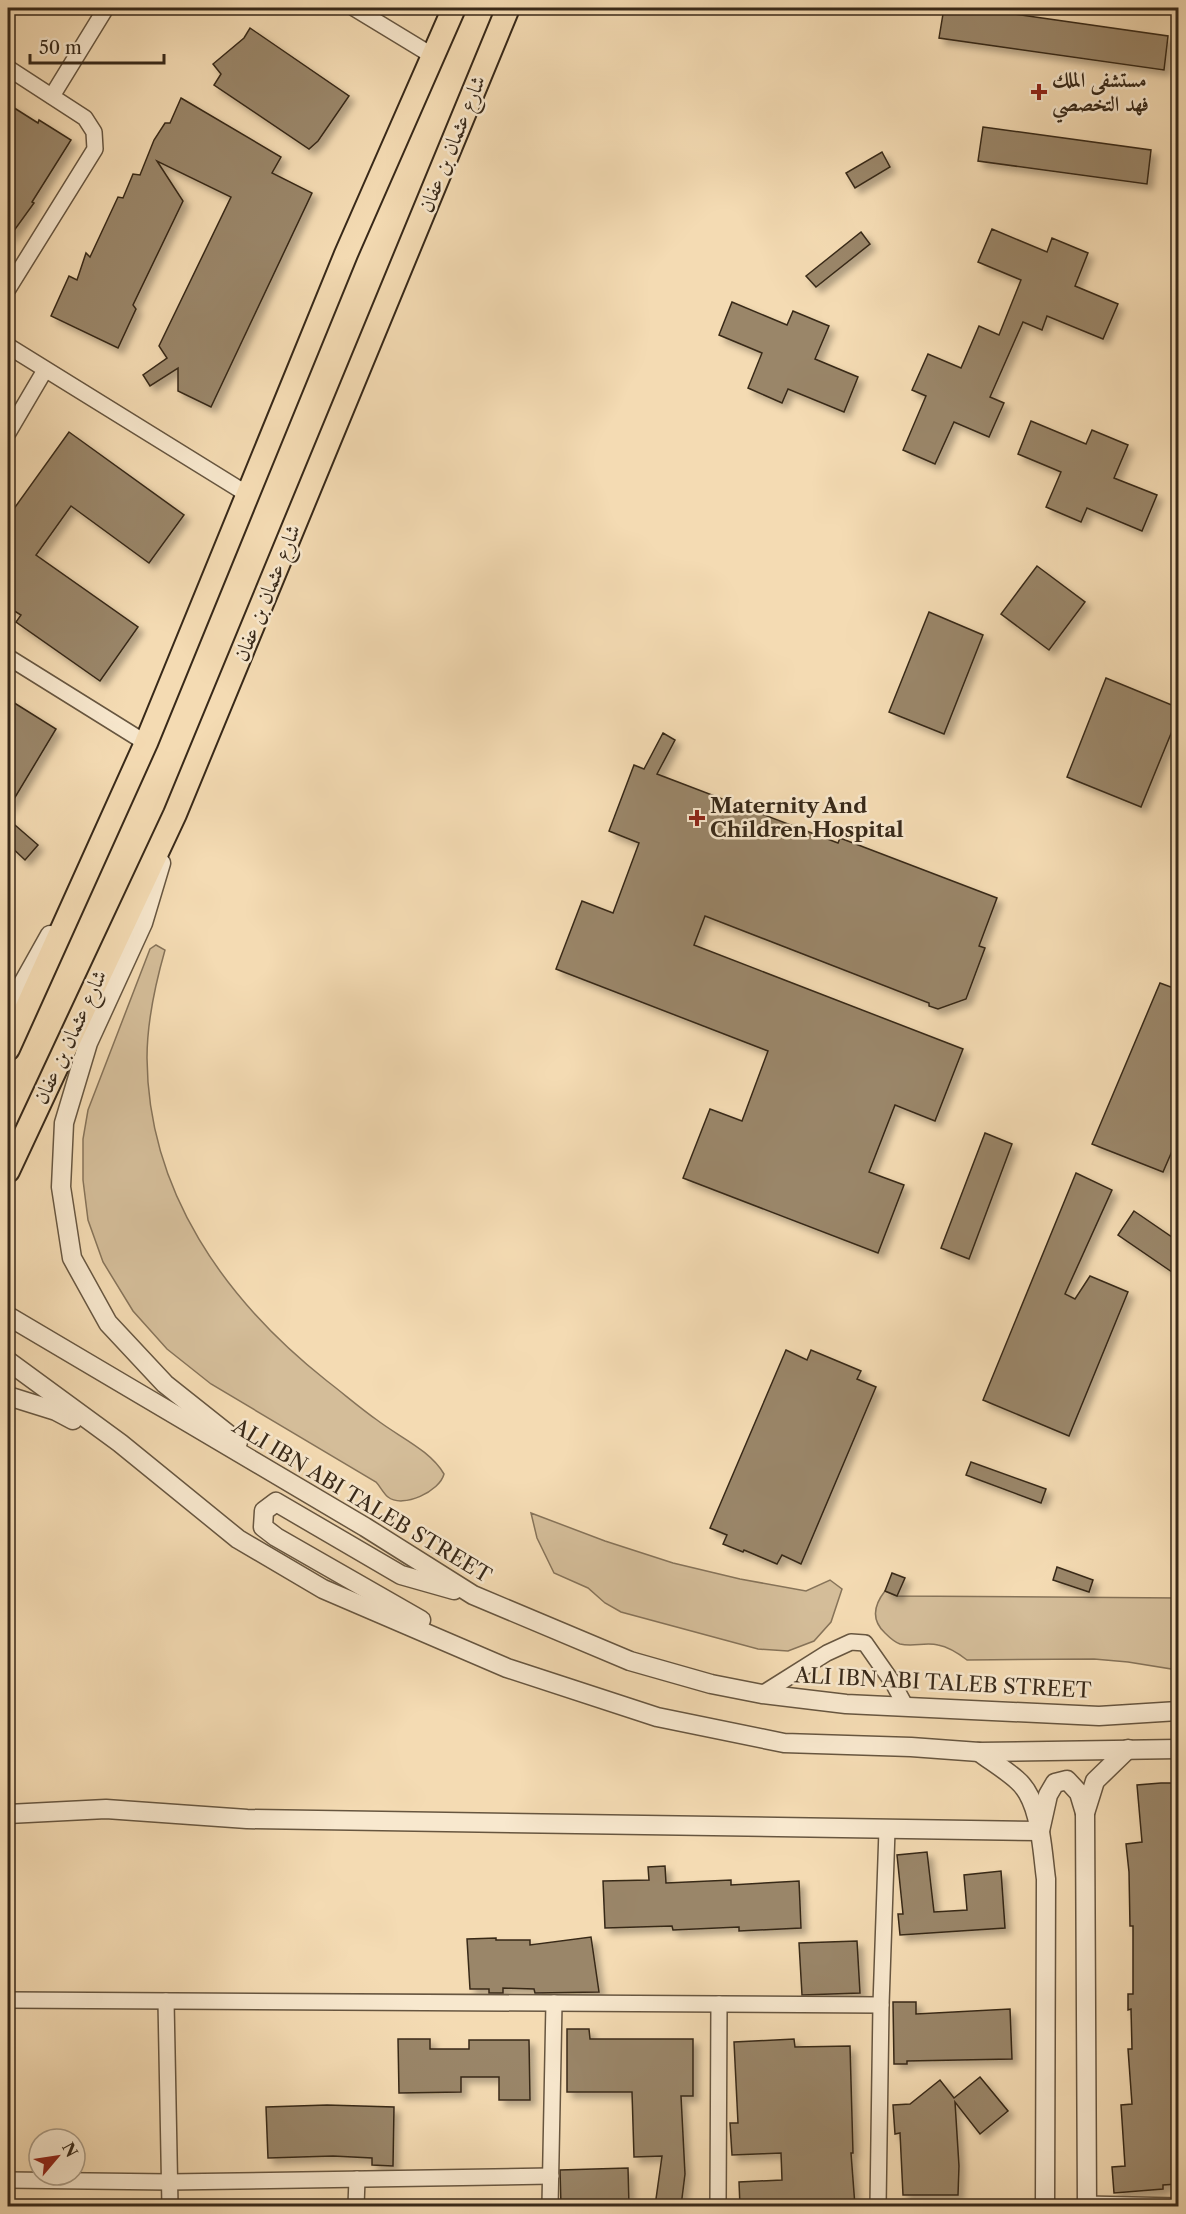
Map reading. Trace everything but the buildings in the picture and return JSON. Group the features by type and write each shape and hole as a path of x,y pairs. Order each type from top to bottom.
{"main road":[{"path":"8,1049 146,743 346,254 452,8"},
{"name":"شارع عثمان بن عفان","path":"8,1171 175,814 508,8"}],"street":[{"path":"52,96 106,8"},
{"path":"363,9 433,56"},
{"path":"8,68 84,118 94,132 95,149 8,289"},
{"path":"8,346 247,494"},
{"path":"8,433 45,370"},
{"path":"8,657 146,743 81,882 8,1010"},
{"path":"175,814 143,923 88,1043 64,1124 61,1187 72,1258 108,1323 165,1384 296,1488"},
{"name":"ALI IBN ABI TALEB STREET","path":"8,1316 365,1527 473,1595 630,1661 762,1694 846,1704 1099,1716 1179,1711"},
{"path":"8,1361 120,1443 238,1539 323,1588 507,1668 657,1717 784,1743 911,1747 979,1752 1179,1749"},
{"path":"8,1396 56,1411 120,1443"},
{"path":"473,1595 400,1575 276,1502 264,1511 263,1527 276,1537 507,1668"},
{"path":"762,1694 827,1653 851,1642 865,1643 893,1683 906,1707"},
{"path":"1085,1813 1095,1781 1128,1749"},
{"path":"979,1752 1019,1781 1032,1803 1040,1831 1046,1879 1045,2206"},
{"path":"1040,1831 1048,1795 1055,1783 1066,1780 1079,1793 1085,1813 1087,2205 1179,2206"},
{"path":"8,1814 106,1809 247,1819 1040,1831"},
{"path":"878,2206 881,2005 887,1830"},
{"path":"8,2000 881,2005"},
{"path":"166,2001 170,2206"},
{"path":"550,2206 554,2003"},
{"path":"718,2206 719,2004"},
{"path":"8,2180 169,2182 551,2176"},
{"path":"356,2206 357,2179"}],"shaded area":[{"path":"156,945 165,950 148,1031 147,1058 151,1107 161,1154 177,1198 199,1239 225,1279 256,1315 327,1381 438,1465 444,1474 441,1480 420,1496 403,1501 388,1497 376,1482 211,1384 167,1349 133,1311 103,1262 88,1220 83,1180 83,1139 88,1110 150,949"},
{"path":"531,1513 605,1541 673,1563 740,1579 806,1591 830,1580 842,1589 831,1622 814,1641 788,1651 758,1649 621,1612 605,1603 588,1588 554,1573 537,1538"},
{"path":"885,1591 897,1596 1178,1598 1178,1670 1094,1659 967,1660 942,1646 900,1644 885,1633 876,1618 876,1607"}],"place":[{"name":"مستشفى الملك فهد التخصصي","path":"1039,92"},
{"name":"Maternity And Children Hospital","path":"697,818"}]}
